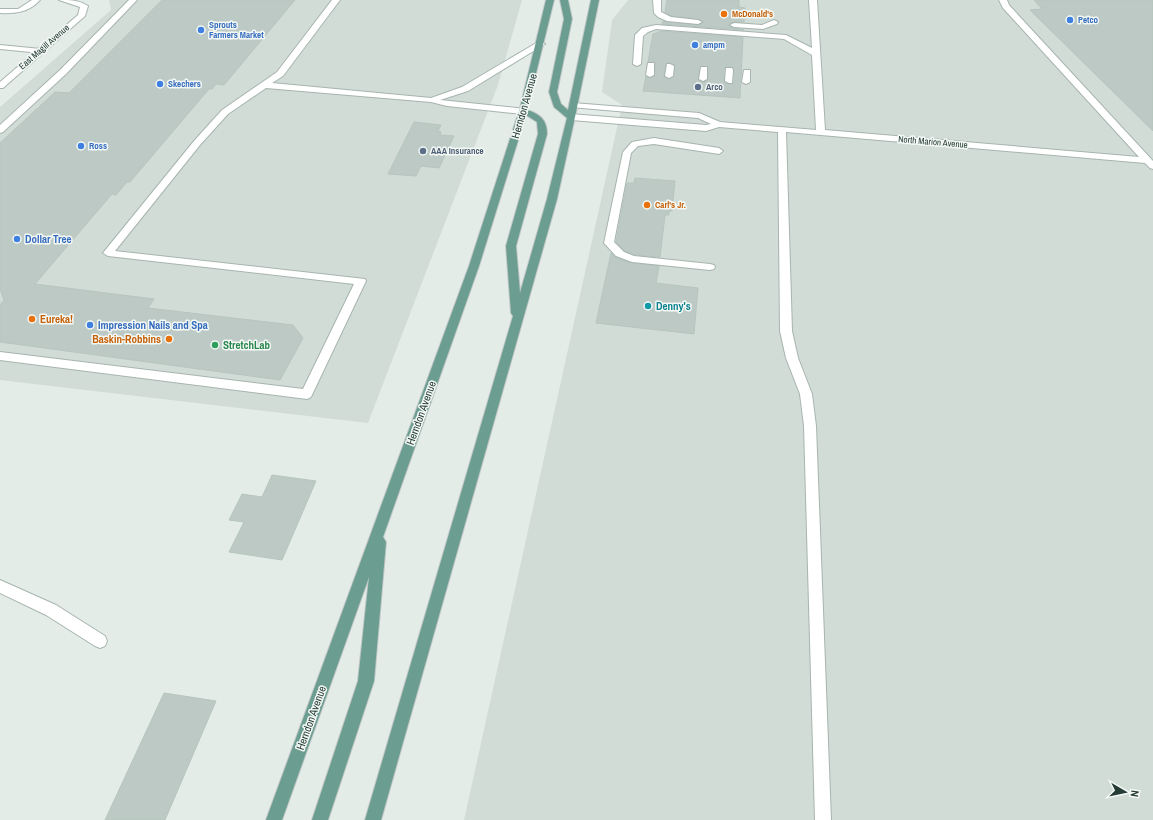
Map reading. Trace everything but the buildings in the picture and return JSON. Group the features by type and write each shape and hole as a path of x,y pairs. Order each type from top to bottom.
{"main road":[{"name":"Herndon Avenue","path":"274,820 474,268 523,111 541,44 550,0"},
{"path":"564,0 568,19 553,92 557,105 571,117"},
{"path":"373,820 552,199 574,105 595,0"},
{"path":"517,322 511,246 542,141 544,125 540,118 523,111"},
{"path":"320,820 366,681 380,525"}],"street":[{"path":"0,11 16,12 24,10 36,0"},
{"name":"East Magill Avenue","path":"0,86 81,16 84,6 73,1 63,0"},
{"path":"0,130 63,72 133,0"},
{"path":"0,356 307,394 361,280 108,253 197,143 225,112 280,74 336,0"},
{"path":"658,0 658,13 663,17 674,20 709,23"},
{"path":"813,0 821,133"},
{"path":"1003,0 1006,6 1019,21 1150,163"},
{"path":"724,24 763,27 774,22"},
{"path":"636,64 639,35 645,30 656,27 786,37 817,54"},
{"path":"431,100 465,89 541,44"},
{"path":"0,47 41,51"},
{"path":"650,75 651,65"},
{"path":"669,76 670,66"},
{"path":"703,79 704,69"},
{"path":"729,70 729,81"},
{"path":"746,82 747,72"},
{"path":"264,85 431,100 447,104 523,111"},
{"name":"North Marion Avenue","path":"574,105 699,116 719,124 1150,163"},
{"name":"North Marion Avenue","path":"571,117 706,128 719,124"},
{"path":"782,130 786,331 792,358 806,394 810,426 823,820"},
{"path":"710,267 632,259 620,254 609,243 627,152 635,144 654,141 719,151"},
{"path":"0,586 51,610 100,641"}],"shaded area":[{"path":"109,0 522,0 498,85 368,423 0,380 0,107 111,10"},
{"path":"628,0 1153,0 1153,820 464,820 622,105 602,92 612,20"}],"place":[{"name":"McDonald's","path":"724,14"},
{"name":"Petco","path":"1070,20"},
{"name":"Sprouts Farmers Market","path":"201,30"},
{"name":"ampm","path":"695,45"},
{"name":"Skechers","path":"160,84"},
{"name":"Arco","path":"698,87"},
{"name":"Ross","path":"81,146"},
{"name":"AAA Insurance","path":"423,151"},
{"name":"Carl's Jr.","path":"647,205"},
{"name":"Dollar Tree","path":"17,239"},
{"name":"Denny's","path":"648,306"},
{"name":"Eureka!","path":"32,319"},
{"name":"Impression Nails and Spa","path":"90,325"},
{"name":"Baskin-Robbins","path":"169,339"},
{"name":"StretchLab","path":"215,345"}]}
